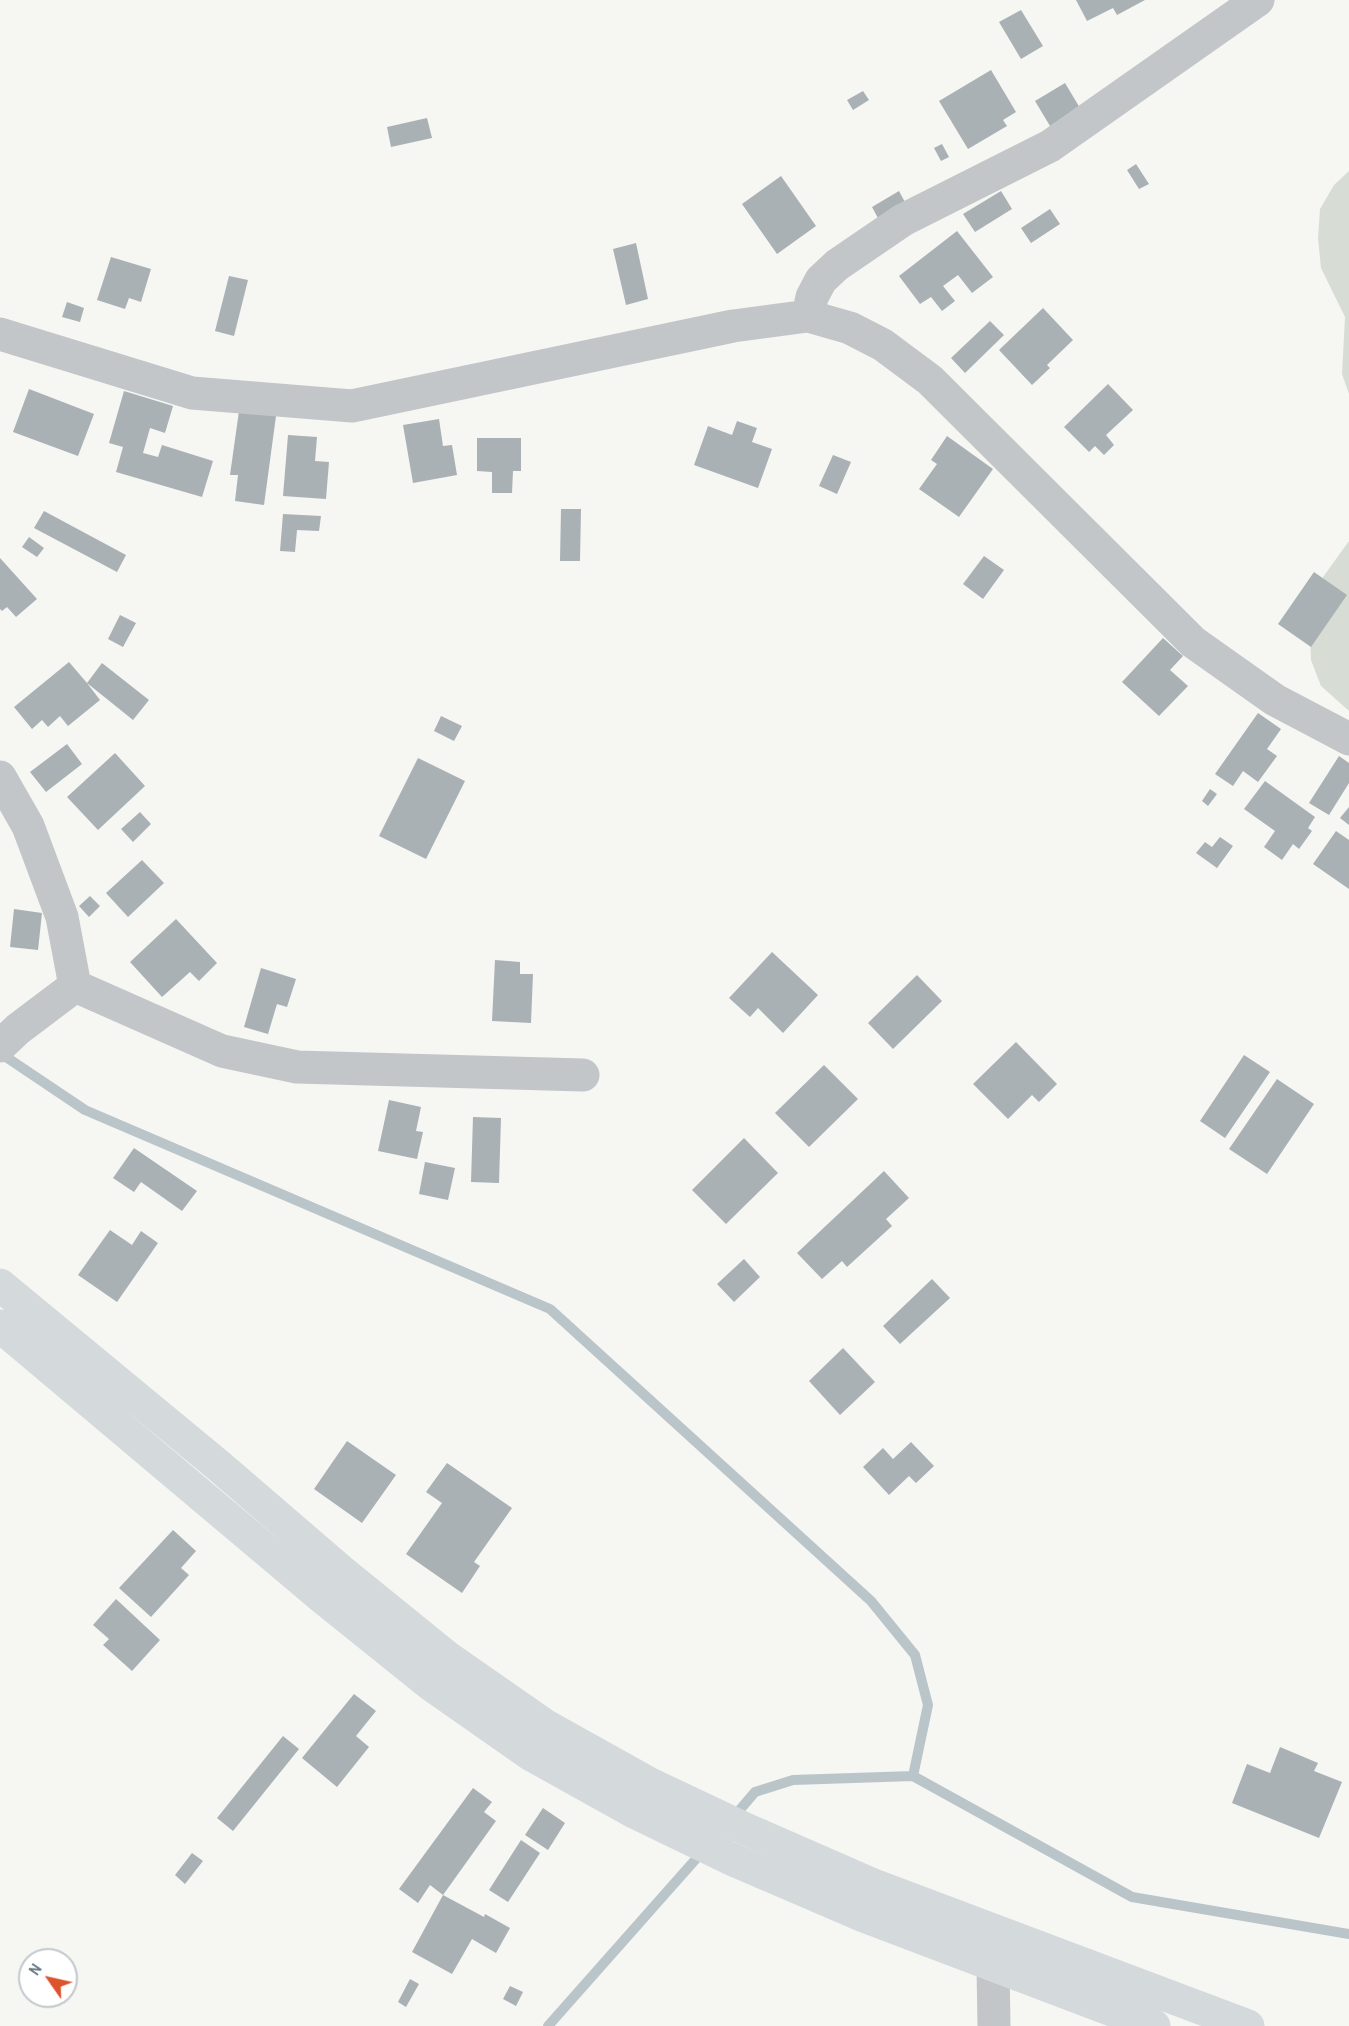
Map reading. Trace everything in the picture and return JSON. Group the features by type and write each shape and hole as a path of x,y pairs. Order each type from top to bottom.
{"main road":[{"path":"0,1285 447,1657 546,1726 650,1784 876,1886 1248,2026"},
{"path":"0,1326 322,1598 430,1684 530,1754 636,1813 729,1858 864,1916 1154,2026"}],"street":[{"path":"808,316 812,297 821,280 837,265 903,220 1050,146 1258,0"},
{"path":"0,334 192,393 352,406 733,326 808,316 850,328 883,345 930,380 1193,642 1275,700 1349,739"},
{"path":"0,777 28,826 62,917 75,986"},
{"path":"9,1038 75,986"},
{"path":"75,986 222,1051 297,1067 583,1075"},
{"path":"993,1966 994,2026"}],"shaded area":[{"path":"1349,171 1349,394 1342,374 1345,317 1321,268 1318,238 1320,209 1334,185"},
{"path":"1349,541 1349,711 1321,686 1311,660 1310,632 1323,577"}],"building":[{"path":"1076,0 1145,0 1117,15 1113,8 1087,21"},
{"path":"1021,10 1043,46 1021,59 999,22"},
{"path":"991,70 1016,112 1003,120 1007,126 968,149 939,101"},
{"path":"1065,83 1080,108 1050,126 1035,101"},
{"path":"863,91 869,100 853,110 847,100"},
{"path":"427,118 432,138 391,147 387,127"},
{"path":"942,144 949,157 941,161 934,148"},
{"path":"1136,164 1149,184 1139,189 1127,170"},
{"path":"781,176 816,226 777,254 742,204"},
{"path":"899,191 906,204 879,220 872,207"},
{"path":"1001,191 1012,209 975,232 963,214"},
{"path":"1050,209 1060,224 1031,243 1021,228"},
{"path":"957,231 993,277 972,293 958,275 943,286 955,301 942,311 931,297 920,304 899,276"},
{"path":"636,243 648,299 626,305 613,249"},
{"path":"111,257 151,269 141,302 129,298 125,309 97,300"},
{"path":"229,276 248,280 234,336 215,331"},
{"path":"67,302 84,308 80,322 62,317"},
{"path":"1043,308 1073,340 1047,365 1050,368 1032,385 999,350"},
{"path":"990,321 1004,335 965,373 951,358"},
{"path":"1108,384 1133,410 1106,435 1114,445 1104,455 1095,446 1089,452 1064,427"},
{"path":"29,389 94,414 78,456 13,432"},
{"path":"124,391 173,406 165,433 150,428 143,453 158,457 162,445 213,461 202,497 116,472 123,447 109,443"},
{"path":"239,411 276,416 264,505 235,501 238,475 230,475"},
{"path":"439,419 443,446 452,445 457,475 413,483 403,425"},
{"path":"737,421 757,428 752,442 772,449 758,488 694,465 708,426 732,435"},
{"path":"288,435 317,437 315,461 329,462 326,499 283,496"},
{"path":"947,436 993,469 959,517 919,489 937,464 931,460"},
{"path":"477,438 521,438 521,471 513,471 512,493 492,493 492,472 477,471"},
{"path":"833,455 851,462 837,494 819,486"},
{"path":"561,509 581,509 580,561 560,561"},
{"path":"44,511 126,555 117,572 34,528"},
{"path":"283,514 321,516 319,531 297,530 295,552 280,551"},
{"path":"29,537 44,548 37,557 22,547"},
{"path":"984,556 1004,570 983,599 963,584"},
{"path":"0,558 37,599 16,617 7,607 2,611 0,609"},
{"path":"1314,572 1347,595 1311,647 1278,624"},
{"path":"120,615 136,623 123,647 108,639"},
{"path":"1163,638 1183,656 1170,670 1188,686 1159,716 1122,682"},
{"path":"69,662 100,700 68,726 60,716 48,727 42,720 32,729 14,707"},
{"path":"102,663 149,700 133,720 87,683"},
{"path":"1258,713 1281,729 1267,749 1277,756 1258,782 1243,771 1233,786 1215,774"},
{"path":"441,716 462,726 454,741 434,731"},
{"path":"67,744 82,764 46,792 30,772"},
{"path":"115,753 145,786 98,830 67,797"},
{"path":"1339,756 1349,763 1349,783 1329,815 1309,803"},
{"path":"418,758 465,781 426,859 379,836"},
{"path":"1265,781 1315,817 1308,828 1312,831 1299,849 1293,844 1282,860 1264,847 1275,831 1244,809"},
{"path":"1210,789 1217,794 1208,806 1202,801"},
{"path":"1349,807 1349,825 1340,818"},
{"path":"140,812 151,824 133,842 121,829"},
{"path":"1336,831 1349,840 1349,889 1313,864"},
{"path":"1220,837 1233,846 1217,868 1196,853 1205,842 1212,847"},
{"path":"142,860 164,883 128,917 106,893"},
{"path":"90,896 100,906 89,917 79,906"},
{"path":"14,909 42,913 38,950 10,947"},
{"path":"176,919 217,963 199,981 190,972 162,997 130,962"},
{"path":"772,952 818,995 783,1033 758,1008 750,1017 729,998"},
{"path":"495,960 520,962 520,974 533,974 531,1023 492,1021"},
{"path":"261,968 296,979 287,1007 277,1004 268,1034 244,1027"},
{"path":"917,975 942,1001 893,1049 868,1023"},
{"path":"1016,1042 1057,1084 1039,1102 1032,1095 1008,1119 973,1084"},
{"path":"1244,1055 1270,1072 1225,1138 1200,1121"},
{"path":"824,1065 858,1099 809,1147 775,1113"},
{"path":"1277,1079 1314,1104 1267,1174 1229,1149"},
{"path":"389,1100 421,1107 416,1131 423,1132 417,1159 378,1151"},
{"path":"473,1117 501,1118 499,1183 471,1182"},
{"path":"744,1138 778,1173 726,1224 692,1190"},
{"path":"134,1148 197,1191 182,1211 141,1182 134,1192 113,1178"},
{"path":"425,1162 455,1168 448,1200 419,1194"},
{"path":"884,1171 909,1198 886,1219 892,1226 847,1267 842,1261 822,1279 797,1253"},
{"path":"110,1230 132,1245 141,1231 158,1243 117,1302 78,1275"},
{"path":"744,1259 760,1277 734,1302 717,1284"},
{"path":"932,1279 950,1298 900,1344 883,1326"},
{"path":"843,1348 875,1382 840,1415 809,1381"},
{"path":"347,1441 396,1475 362,1523 314,1489"},
{"path":"911,1442 934,1466 916,1483 909,1476 889,1495 863,1467 883,1448 893,1459"},
{"path":"447,1463 512,1508 474,1562 480,1566 462,1593 406,1554 442,1503 426,1492"},
{"path":"173,1530 196,1551 181,1568 189,1575 151,1617 119,1588"},
{"path":"116,1599 160,1640 132,1671 103,1645 109,1639 93,1625"},
{"path":"354,1694 376,1711 356,1736 369,1747 337,1787 302,1758"},
{"path":"283,1736 299,1749 233,1831 217,1818"},
{"path":"1280,1747 1318,1763 1314,1771 1342,1782 1319,1838 1232,1803 1247,1764 1270,1773"},
{"path":"473,1788 492,1802 484,1812 496,1821 443,1895 430,1885 418,1903 399,1889"},
{"path":"543,1808 565,1823 548,1850 525,1835"},
{"path":"521,1840 540,1853 508,1902 489,1890"},
{"path":"192,1853 203,1861 185,1884 175,1875"},
{"path":"443,1895 510,1928 496,1953 472,1939 452,1974 412,1952"},
{"path":"410,1979 419,1984 406,2007 398,2002"},
{"path":"510,1986 523,1992 516,2006 503,1999"}],"waterway":[{"path":"0,1053 85,1110 550,1309 871,1601 915,1655 928,1705 913,1776"},
{"path":"732,1819 755,1792 793,1780 913,1776 1132,1897 1349,1934"},
{"path":"548,2026 703,1851"}]}
